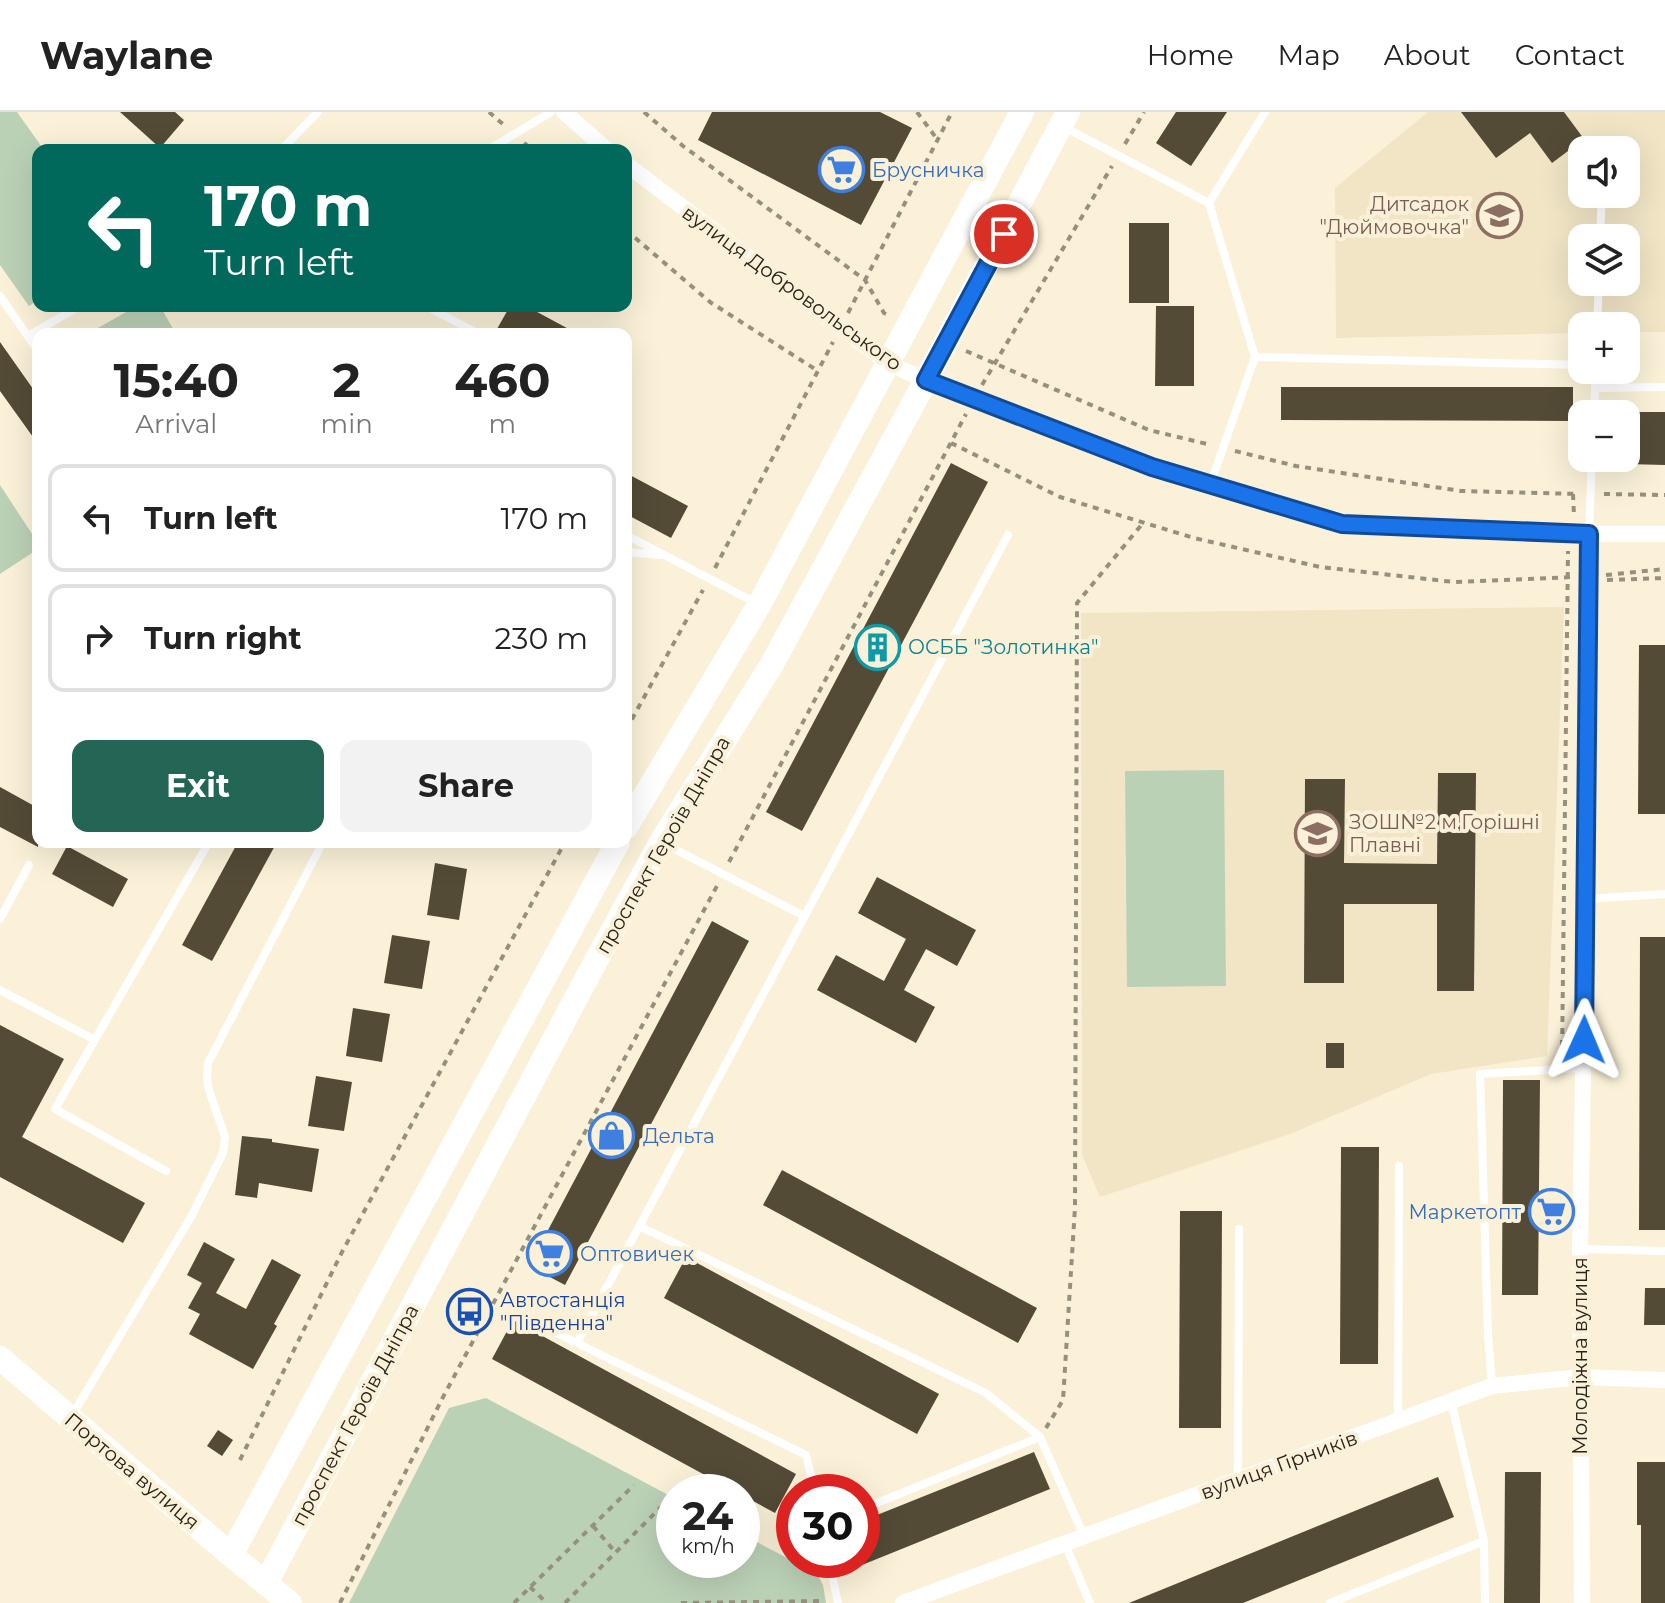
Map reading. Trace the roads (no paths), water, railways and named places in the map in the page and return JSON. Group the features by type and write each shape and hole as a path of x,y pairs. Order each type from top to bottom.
{"street":[{"path":"564,112 600,144"},
{"name":"проспект Героїв Дніпра","path":"632,815 759,605 1022,112"},
{"name":"проспект Героїв Дніпра","path":"266,1583 584,983 661,842 772,664 1065,118"},
{"name":"вулиця Добровольського","path":"632,169 889,364 1152,467 1342,524 1665,534"},
{"name":"Молодіжна вулиця","path":"1582,1603 1580,1249 1589,534"},
{"name":"проспект Героїв Дніпра","path":"231,1555 613,848"},
{"name":"Портова вулиця","path":"0,1358 290,1603"},
{"name":"вулиця Гірників","path":"903,1603 1492,1386 1580,1377 1665,1380"}],"lane":[{"path":"287,144 318,112"},
{"path":"498,144 551,112"},
{"path":"1209,203 1265,112"},
{"path":"1065,118 1119,155 1209,203 1255,357 1210,485"},
{"path":"0,296 32,342"},
{"path":"42,328 70,312"},
{"path":"437,312 468,328"},
{"path":"28,336 32,334"},
{"path":"1255,357 1568,365"},
{"path":"1595,384 1595,400"},
{"path":"1595,388 1665,387"},
{"path":"1589,534 1592,472"},
{"path":"577,1343 1008,535"},
{"path":"632,538 759,605"},
{"path":"632,553 666,556"},
{"path":"661,842 804,916"},
{"path":"166,1171 55,1109 206,848"},
{"path":"70,1419 191,1217 223,1153 225,1137 209,1090 208,1063 320,848"},
{"path":"0,919 29,865"},
{"path":"1586,899 1665,894"},
{"path":"0,990 95,1040"},
{"path":"1492,1386 1487,1320 1480,1074 1583,1068"},
{"path":"1398,1421 1399,1166"},
{"path":"639,1226 986,1393 1040,1437 1084,1536"},
{"path":"1238,1480 1239,1229"},
{"path":"1580,1249 1665,1251"},
{"path":"538,1324 806,1455 811,1474"},
{"path":"1451,1401 1484,1541 1485,1603"},
{"path":"880,1502 1040,1437"},
{"path":"1330,1603 1484,1541"},
{"path":"1065,1544 1090,1603"},
{"path":"833,1578 838,1602"}],"place":[{"name":"Брусничка","path":"841,170"},
{"name":"Дитсадок \"Дюймовочка\"","path":"1500,216"},
{"name":"ОСББ \"Золотинка\"","path":"877,647"},
{"name":"ЗОШ№2 м.Горішні Плавні","path":"1318,834"},
{"name":"Дельта","path":"612,1136"},
{"name":"Маркетопт","path":"1552,1212"},
{"name":"Оптовичек","path":"549,1254"},
{"name":"Автостанція \"Південна\"","path":"469,1312"}]}
